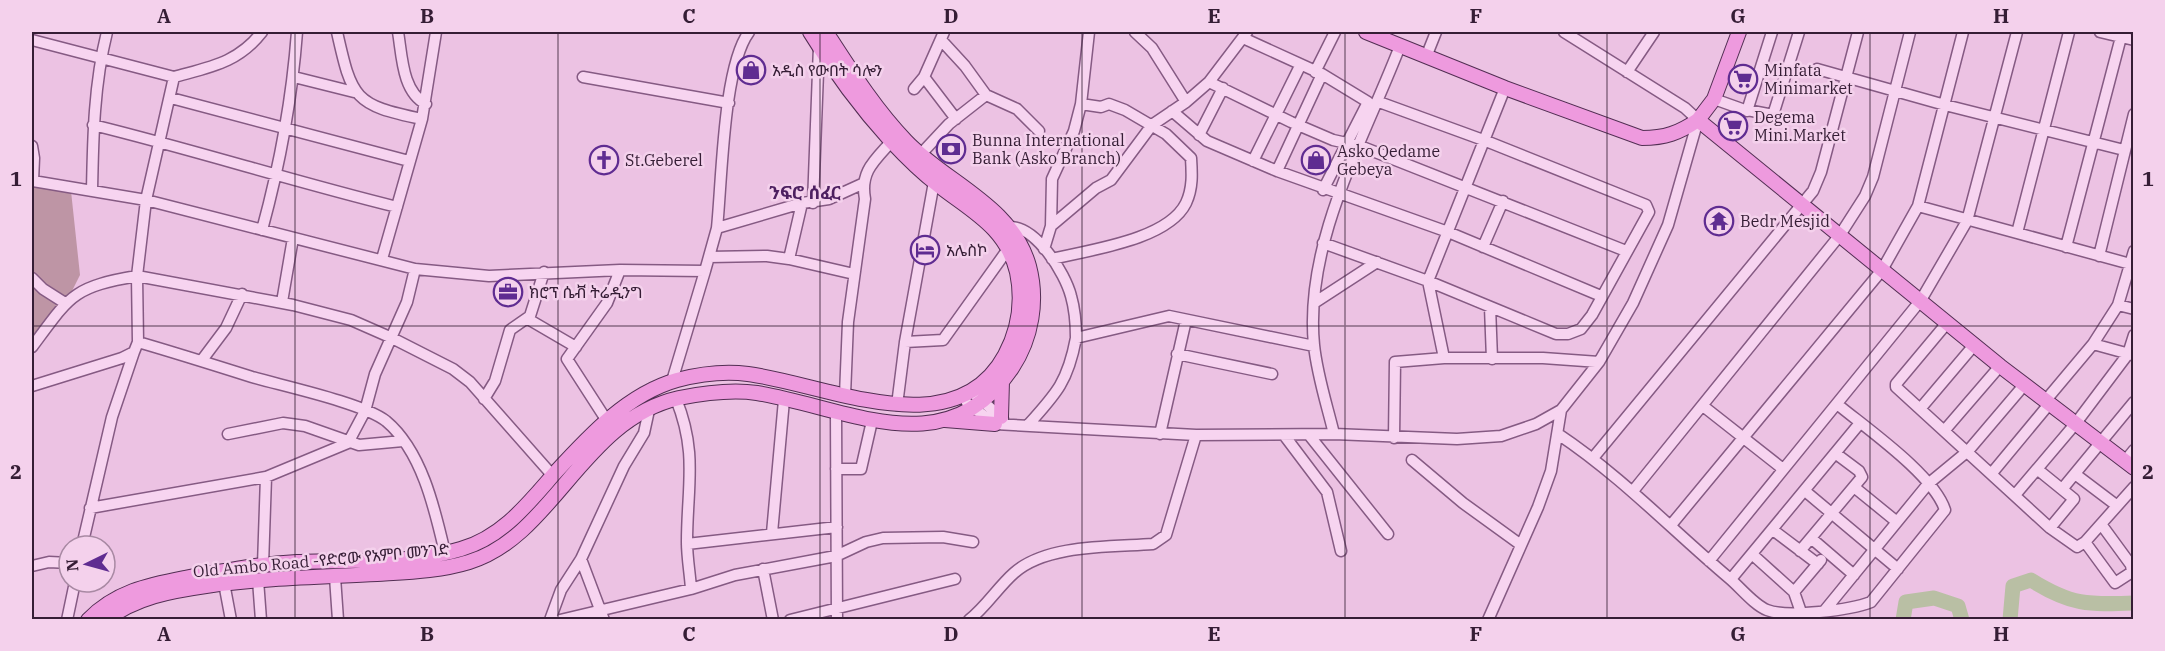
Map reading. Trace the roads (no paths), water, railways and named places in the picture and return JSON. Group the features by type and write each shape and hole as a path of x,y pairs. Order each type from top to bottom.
{"main road":[{"name":"Old Ambo Road -የድሮው የአምቦ መንገድ","path":"88,620 105,604 134,589 263,565 418,557 445,553 480,542 524,510 553,476 607,421 630,403 672,381 701,375 738,373 897,405 971,399 997,368 1018,320 1019,287 1008,249 992,225 934,182 891,142 810,32"},
{"name":"Old Ambo Road -የድሮው የአምቦ መንገድ","path":"106,620 141,600 224,583 335,577 438,568 468,563 498,549 533,519 606,439 619,428 649,410 676,399 709,393 737,392 784,400 890,425 943,420 971,399 1002,381 1026,341 1032,306 1029,267 1009,227 992,209 920,155 902,137 858,81 826,32"},
{"path":"1366,32 1505,88 1642,138 1671,135 1698,120 1714,99 1739,32"},
{"path":"1698,120 2000,366 2101,441 2131,460"},
{"path":"943,420 1000,421 1002,381"}],"street":[{"path":"92,191 93,125 100,57 107,32"},
{"path":"32,40 174,77 223,63 242,54 262,32"},
{"path":"262,230 276,177 285,129 294,77 297,32"},
{"path":"337,32 354,92"},
{"path":"398,32 409,86 417,99 426,104"},
{"path":"382,259 426,104 436,32"},
{"path":"672,381 717,228 729,103 739,46 746,32"},
{"path":"1044,249 1051,226 1052,179 1070,144 1081,104 1089,32"},
{"path":"1135,32 1152,48 1186,102"},
{"path":"1276,171 1299,125 1335,32"},
{"path":"1426,57 1436,32"},
{"path":"971,399 1000,421 1028,425 1196,435 1334,434 1457,439 1501,436 1536,424 1561,410 1599,362 1633,303 1668,225 1698,120 1686,108 1567,32"},
{"path":"1627,72 1654,32"},
{"path":"1747,111 1772,32"},
{"path":"1714,99 1747,111 1770,116 1776,112 1799,32"},
{"path":"1593,458 1802,206 1818,182 1858,32"},
{"path":"1632,491 1840,235 1865,196 1874,177 1910,32"},
{"path":"1671,525 1882,270 1918,206 1964,32"},
{"path":"1709,561 1921,300 1967,221 2018,32"},
{"path":"2017,233 2069,32"},
{"path":"2100,32 2133,40"},
{"path":"1051,226 1096,188 1111,180 1152,125 1186,102 1209,82 1245,35 1368,102 1341,194 1323,243 1314,303 1314,346 1334,434"},
{"path":"914,89 924,77 943,36 986,95 1017,109 1039,131"},
{"path":"2066,247 2121,37"},
{"path":"789,259 808,203 819,46"},
{"path":"1323,190 1355,145 1379,102 1400,46"},
{"path":"1253,161 1300,66"},
{"path":"1817,69 1896,89 1945,105 2093,140 2124,150"},
{"path":"85,534 112,417 136,347 137,276 146,200 174,77"},
{"path":"294,77 354,92 379,110 422,119"},
{"path":"583,77 729,103"},
{"path":"924,77 956,119"},
{"path":"1209,82 1333,140 1355,145 1467,186 1626,251"},
{"path":"1198,135 1223,88"},
{"path":"1444,358 1428,281 1486,141 1505,88"},
{"path":"920,155 956,119 986,95"},
{"path":"171,98 409,161"},
{"path":"1323,243 1428,281 1545,331 1568,334 1581,329 1649,212 1646,205 1486,141 1379,102"},
{"path":"1053,259 1158,230 1186,204 1192,182 1191,158 1177,143 1152,125 1115,106 1081,104"},
{"path":"1172,111 1207,141 1276,171 1323,190 1341,194 1448,232 1601,296"},
{"path":"2099,256 2133,114"},
{"path":"93,125 160,142 276,177 397,207"},
{"path":"845,394 848,322 865,200 862,184 874,160 891,142"},
{"path":"32,147 34,158 32,183 146,200 415,269 489,276 620,270 705,271"},
{"path":"897,405 905,342 934,182"},
{"path":"717,228 837,196 862,184"},
{"path":"1483,247 1503,201"},
{"path":"1918,206 2132,265"},
{"path":"1009,227 1025,231 1053,259 1071,295 1076,314 1076,338 1070,369 1055,395 1028,425"},
{"path":"282,302 293,238"},
{"path":"905,342 943,340 1008,249"},
{"path":"1992,473 2093,344 2118,305 2132,265 2133,251"},
{"path":"709,257 767,256 854,274"},
{"path":"1314,303 1377,262"},
{"path":"90,508 266,477 348,443 365,411 375,374 407,302 415,269"},
{"path":"607,421 567,363 569,354 607,303 620,270"},
{"path":"484,399 495,381 510,330 528,319 544,272"},
{"path":"32,347 65,303 93,285 137,276 282,302 351,320 453,369 470,382 553,476"},
{"path":"32,278 43,289 65,303"},
{"path":"202,360 226,328 242,294"},
{"path":"2118,305 2133,309"},
{"path":"1490,307 1492,359"},
{"path":"1076,338 1169,316 1314,346"},
{"path":"528,319 576,346"},
{"path":"1160,434 1186,320"},
{"path":"1947,323 1896,386 2050,528 2074,547 2085,542 2133,487"},
{"path":"2015,495 2131,355 2133,335"},
{"path":"1920,409 1975,344"},
{"path":"2093,344 2131,355"},
{"path":"32,386 122,358 136,347 202,360 365,411 387,422 403,441 420,471 445,553"},
{"path":"1177,354 1272,374"},
{"path":"1394,438 1395,362 1444,358 1599,362"},
{"path":"1944,431 2000,366"},
{"path":"1825,610 1928,484 1968,451 2025,384"},
{"path":"676,399 684,419 692,460 687,544 691,589"},
{"path":"772,533 784,400"},
{"path":"2063,489 2133,402"},
{"path":"1558,434 1593,458 1767,610 1803,616 1825,610 1861,606 1871,602 1945,510 1942,499 1912,466 1837,404"},
{"path":"1703,406 1783,469"},
{"path":"550,620 561,590 581,559 624,466 644,433 649,410"},
{"path":"1488,620 1551,471 1561,410"},
{"path":"836,413 836,614"},
{"path":"836,469 861,469 872,421"},
{"path":"228,434 284,423 305,426 348,443 372,445 403,441"},
{"path":"1731,579 1860,423"},
{"path":"969,620 1016,571 1036,559 1058,553 1153,544 1159,541 1166,535 1196,435"},
{"path":"1284,435 1327,492 1341,551"},
{"path":"1310,435 1388,534"},
{"path":"1800,550 1862,477 1862,474 1835,453"},
{"path":"1412,460 1463,503 1521,545"},
{"path":"2037,469 2074,499 2050,528"},
{"path":"2075,474 2116,505"},
{"path":"263,565 266,477"},
{"path":"1854,487 1897,522"},
{"path":"1805,491 1898,569"},
{"path":"2085,542 2115,584 2132,572 2131,565 2101,524"},
{"path":"687,544 837,527"},
{"path":"1773,530 1818,564"},
{"path":"560,620 603,615 763,569 836,556 866,542 883,538 943,537 973,542"},
{"path":"1811,538 1854,575"},
{"path":"1794,592 1828,553"},
{"path":"1753,555 1794,592 1803,616"},
{"path":"581,559 603,615"},
{"path":"32,566 57,562"},
{"path":"763,569 773,620"},
{"path":"335,577 338,620"},
{"path":"790,620 836,614 955,579"},
{"path":"258,580 261,620"},
{"path":"224,583 231,620"},
{"path":"67,620 72,594"}],"waterway":[{"path":"2010,620 2013,586 2031,580 2080,602 2134,603"},
{"path":"1903,620 1906,602 1934,598 1958,606 1962,620"}],"place":[{"name":"አዲስ የውበት ሳሎን","path":"751,70"},
{"name":"Minfata Minimarket","path":"1743,79"},
{"name":"Degema Mini.Market","path":"1733,126"},
{"name":"Bunna International Bank (Asko Branch)","path":"951,149"},
{"name":"St.Geberel","path":"604,160"},
{"name":"Asko Qedame Gebeya","path":"1316,160"},
{"name":"Bedr Mesjid","path":"1719,221"},
{"name":"አሌስኮ","path":"925,250"},
{"name":"ክሮፕ ሴቭ ትሬዲንግ","path":"508,292"}],"district":[{"name":"ንፍሮ ሰፈር","path":"805,193"}]}
